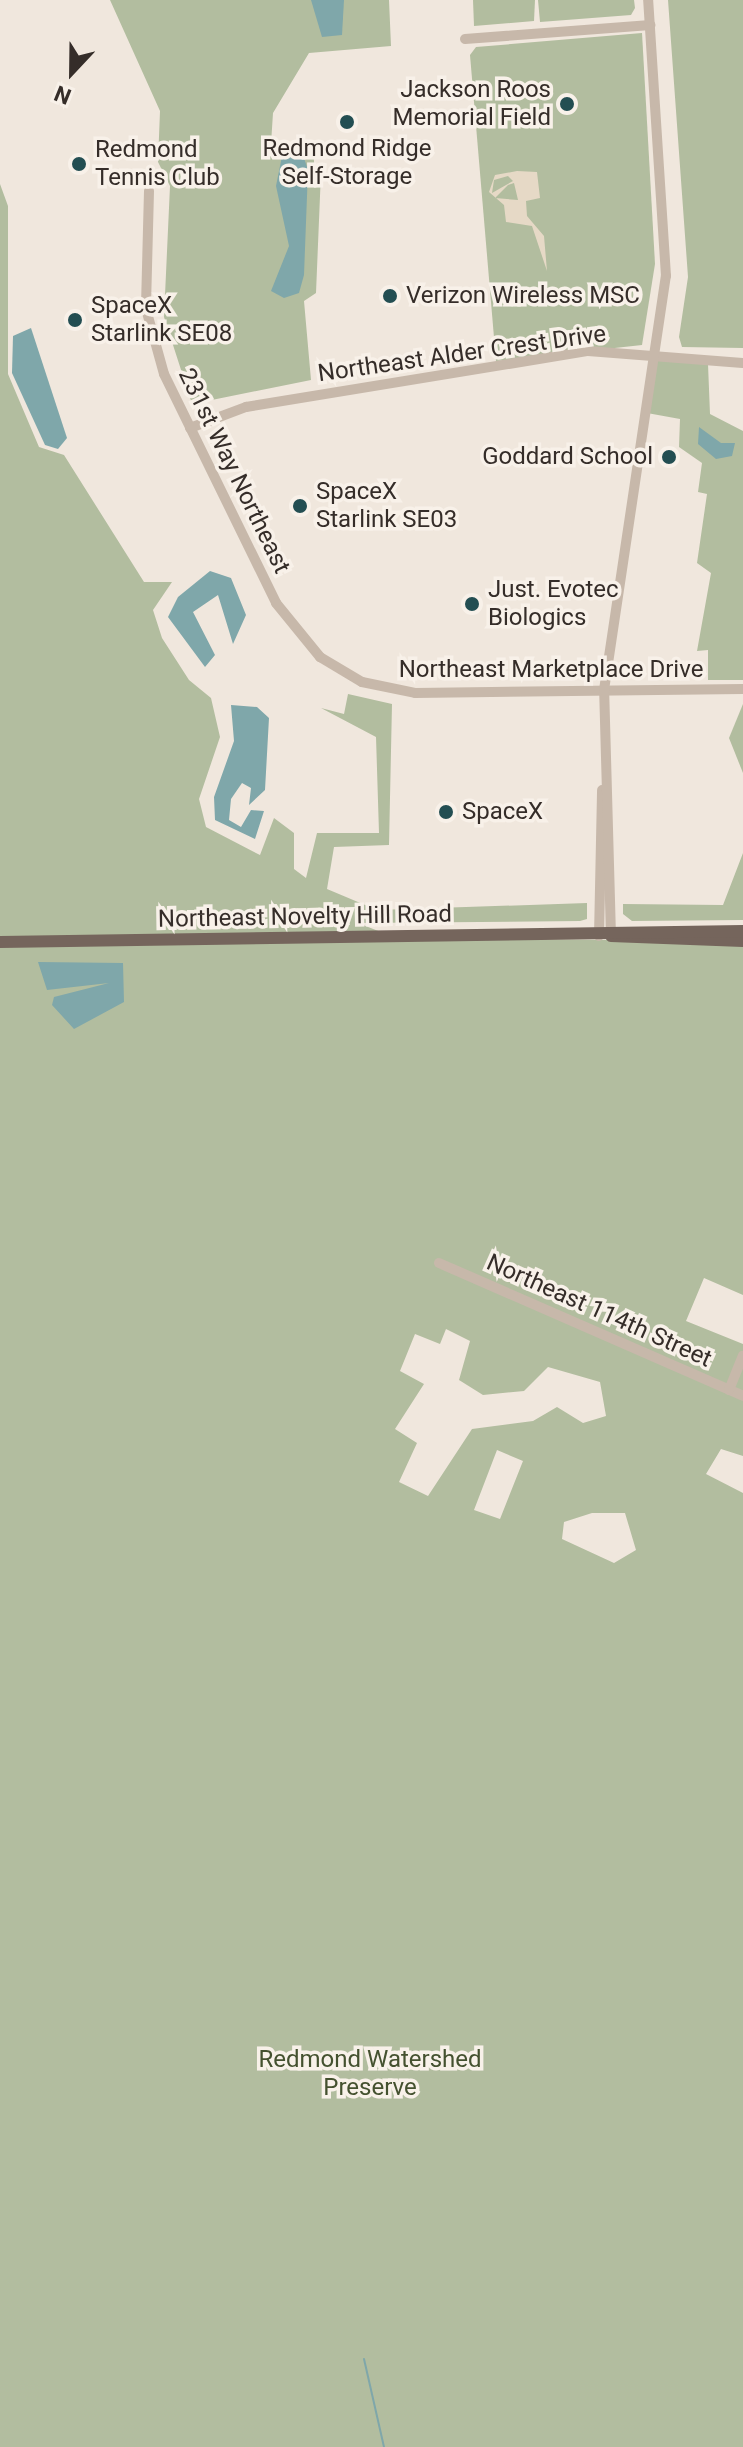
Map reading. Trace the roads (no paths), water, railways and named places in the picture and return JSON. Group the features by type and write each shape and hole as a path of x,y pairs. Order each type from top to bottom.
{"main road":[{"name":"Northeast Novelty Hill Road","path":"0,942 605,936 743,931"},
{"name":"Northeast Novelty Hill Road","path":"605,936 743,941"}],"street":[{"path":"605,936 611,821 603,783 604,690 655,355 666,258 648,0"},
{"path":"465,39 650,25"},
{"name":"231st Way Northeast","path":"149,191 146,309 190,428 276,603 320,657"},
{"name":"Northeast Alder Crest Drive","path":"190,428 246,407 576,353 655,355 743,363"},
{"name":"Northeast Marketplace Drive","path":"320,657 362,682 401,691 743,689"},
{"name":"Northeast 114th Street","path":"439,1263 743,1396"},
{"path":"729,1390 743,1356"}],"water":[{"path":"311,0 344,0 342,35 322,37"},
{"path":"282,156 304,158 308,170 304,275 299,293 284,298 271,291 289,246 276,186"},
{"path":"31,328 67,438 58,449 45,445 12,373 13,336"},
{"path":"699,427 721,443 735,443 732,456 716,459 698,444"},
{"path":"210,571 231,578 246,615 233,644 218,595 193,612 215,655 205,667 168,617 178,597"},
{"path":"231,705 257,707 269,718 265,790 249,805 251,788 242,783 231,799 229,820 241,827 251,810 264,811 255,839 215,820 214,797 234,741"},
{"path":"38,962 123,963 124,1002 74,1029 52,1005 54,997 109,983 47,990"}],"waterway":[{"path":"364,2359 384,2447"}],"place":[{"name":"Jackson Roos Memorial Field","path":"567,104"},
{"name":"Redmond Ridge Self-Storage","path":"347,122"},
{"name":"Redmond Tennis Club","path":"79,164"},
{"name":"Verizon Wireless MSC","path":"390,296"},
{"name":"SpaceX Starlink SE08","path":"75,320"},
{"name":"Goddard School","path":"669,457"},
{"name":"SpaceX Starlink SE03","path":"300,506"},
{"name":"Just. Evotec Biologics","path":"472,604"},
{"name":"SpaceX","path":"446,812"}],"park label":[{"name":"Redmond Watershed Preserve","path":"370,2074"}]}
